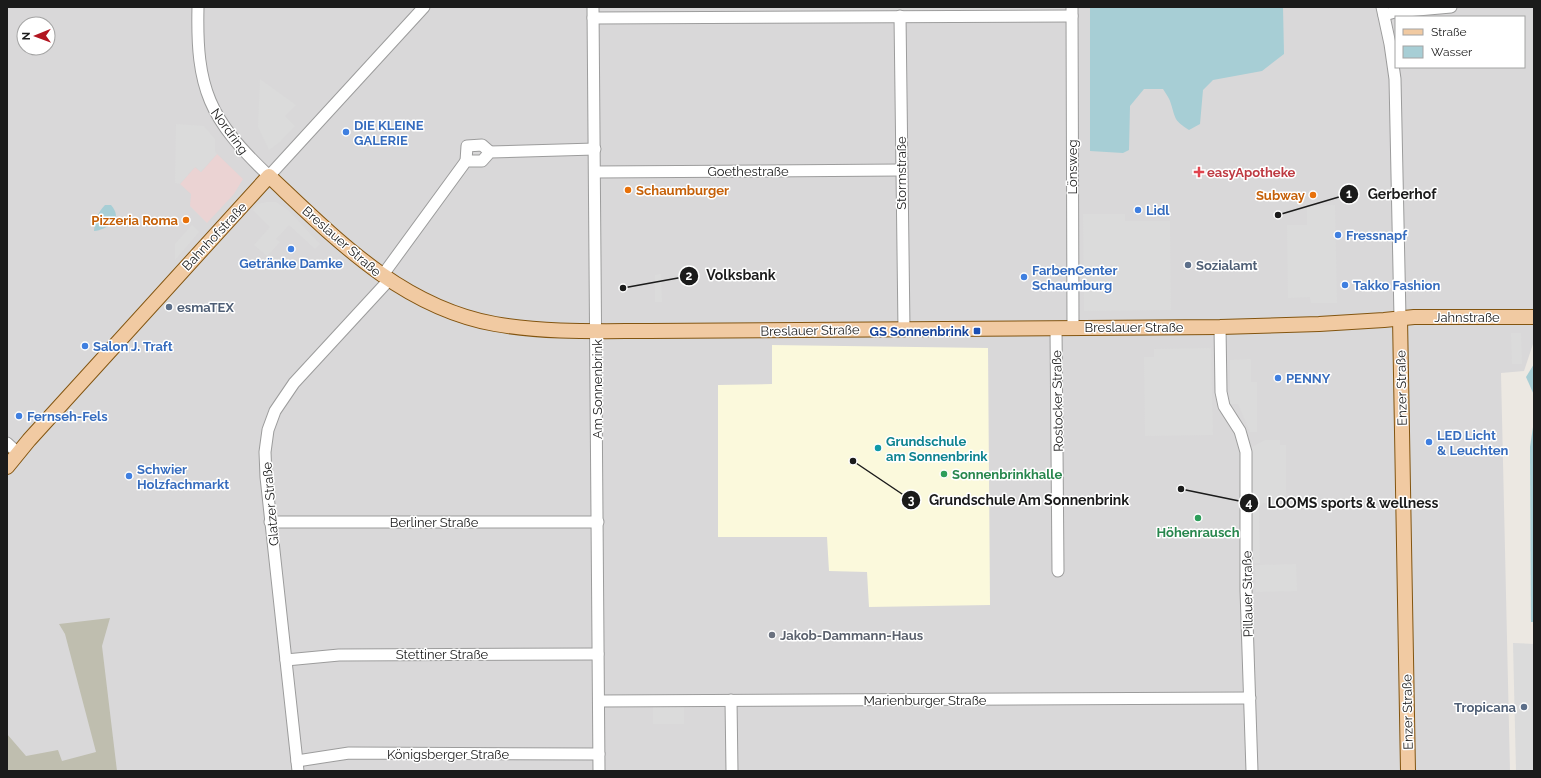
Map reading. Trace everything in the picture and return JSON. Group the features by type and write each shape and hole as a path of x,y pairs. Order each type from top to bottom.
{"main road":[{"name":"Breslauer Straße","path":"269,176 335,238 385,278 415,295 447,310 482,322 523,328 597,331 1220,327 1319,324 1400,318"},
{"name":"Bahnhofstraße","path":"7,467 269,176"},
{"name":"Jahnstraße","path":"1400,318 1534,317"},
{"name":"Enzer Straße","path":"1400,318 1408,771"}],"street":[{"name":"Nordring","path":"198,7 197,36 199,61 204,85 212,106 220,122 236,143 269,176"},
{"name":"Bahnhofstraße","path":"269,176 424,7"},
{"path":"1383,11 1395,12 1451,7"},
{"name":"Enzer Straße","path":"1383,11 1395,86 1400,318"},
{"path":"593,12 900,16 1072,12"},
{"name":"Am Sonnenbrink","path":"593,12 597,331 599,771"},
{"name":"Lönsweg","path":"1072,12 1073,328"},
{"name":"Stormstraße","path":"900,16 904,329"},
{"name":"Glatzer Straße","path":"297,766 265,471 265,452 268,430 275,411 294,383 385,278 466,161 467,146 482,145 490,152"},
{"path":"466,161 482,161 490,152 594,149"},
{"name":"Goethestraße","path":"595,172 901,170"},
{"name":"Pillauer Straße","path":"1220,327 1221,392 1224,406 1240,431 1246,452 1246,590 1252,771"},
{"name":"Rostocker Straße","path":"1056,328 1058,571"},
{"path":"7,443 18,453"},
{"name":"Berliner Straße","path":"270,522 598,522"},
{"name":"Stettiner Straße","path":"286,660 339,655 598,654"},
{"name":"Marienburger Straße","path":"599,701 1250,698"},
{"path":"731,700 732,771"},
{"name":"Königsberger Straße","path":"297,766 348,753 599,754"}],"shaded area":[{"path":"7,7 1534,7 1534,341 1524,371 1501,373 1510,771 7,771"},
{"path":"260,79 296,105 285,116 295,126 280,142 269,150 258,127"},
{"path":"176,124 204,126 215,139 215,151 217,154 201,172 195,167 180,184 175,183"},
{"path":"217,154 243,179 234,194 207,223 190,206 191,194 180,184 195,167 201,172"},
{"path":"276,202 289,211 320,244 315,249 289,225 276,239 280,242 267,256 254,245 270,227 253,210 258,204"},
{"path":"1335,205 1337,303 1311,303 1310,297 1288,298 1287,225 1307,225 1307,206"},
{"path":"1083,214 1125,214 1125,221 1170,221 1171,310 1084,311"},
{"path":"192,225 199,232 175,260 175,244"},
{"path":"661,274 662,302 655,302 655,275"},
{"path":"1511,333 1521,333 1522,364 1512,364"},
{"name":"Grundschule am Sonnenbrink","path":"772,345 988,348 990,605 869,607 867,572 829,571 827,537 718,537 718,385 772,384"},
{"path":"1211,348 1213,435 1145,436 1144,357 1154,357 1154,349"},
{"path":"1251,359 1251,382 1257,382 1257,432 1250,432 1238,404 1230,404 1230,360"},
{"path":"1265,440 1280,440 1280,445 1286,445 1286,503 1263,503 1259,507 1260,563 1252,563 1250,448"},
{"path":"1296,564 1297,591 1256,592 1255,565"},
{"path":"110,618 102,646 117,771 7,771 7,734 26,756 58,750 62,761 96,752 65,634 59,624"},
{"name":"Tropicana","path":"1513,643 1534,644 1534,771 1516,771"},
{"path":"653,707 684,707 684,724 653,724"}],"water":[{"path":"1090,7 1283,7 1284,54 1262,71 1213,80 1203,90 1200,124 1189,130 1176,119 1170,100 1163,89 1144,89 1130,106 1129,150 1123,153 1090,151"},
{"path":"105,205 111,205 115,212 116,217 114,225 94,231 97,216"},
{"path":"1534,364 1534,395 1526,377"},
{"path":"1533,427 1534,622 1531,622 1530,447"}],"place":[{"name":"DIE KLEINE GALERIE","path":"346,132"},
{"name":"easyApotheke","path":"1199,172"},
{"name":"Schaumburger","path":"628,190"},
{"name":"Subway","path":"1313,195"},
{"name":"Lidl","path":"1138,210"},
{"name":"Gerberhof","path":"1278,215"},
{"name":"Pizzeria Roma","path":"186,220"},
{"name":"Fressnapf","path":"1338,235"},
{"name":"Getränke Damke","path":"291,249"},
{"name":"Sozialamt","path":"1188,265"},
{"name":"FarbenCenter Schaumburg","path":"1024,277"},
{"name":"Takko Fashion","path":"1345,285"},
{"name":"Volksbank","path":"623,288"},
{"name":"esmaTEX","path":"169,307"},
{"name":"GS Sonnenbrink","path":"977,331"},
{"name":"Salon J. Traft","path":"85,346"},
{"name":"PENNY","path":"1278,378"},
{"name":"Fernseh-Fels","path":"19,416"},
{"name":"LED Licht & Leuchten","path":"1429,442"},
{"name":"Grundschule am Sonnenbrink","path":"878,448"},
{"name":"Grundschule Am Sonnenbrink","path":"853,461"},
{"name":"Sonnenbrinkhalle","path":"944,474"},
{"name":"Schwier Holzfachmarkt","path":"129,476"},
{"name":"LOOMS sports & wellness","path":"1181,489"},
{"name":"Höhenrausch","path":"1198,518"},
{"name":"Jakob-Dammann-Haus","path":"772,635"},
{"name":"Tropicana","path":"1524,707"}]}
